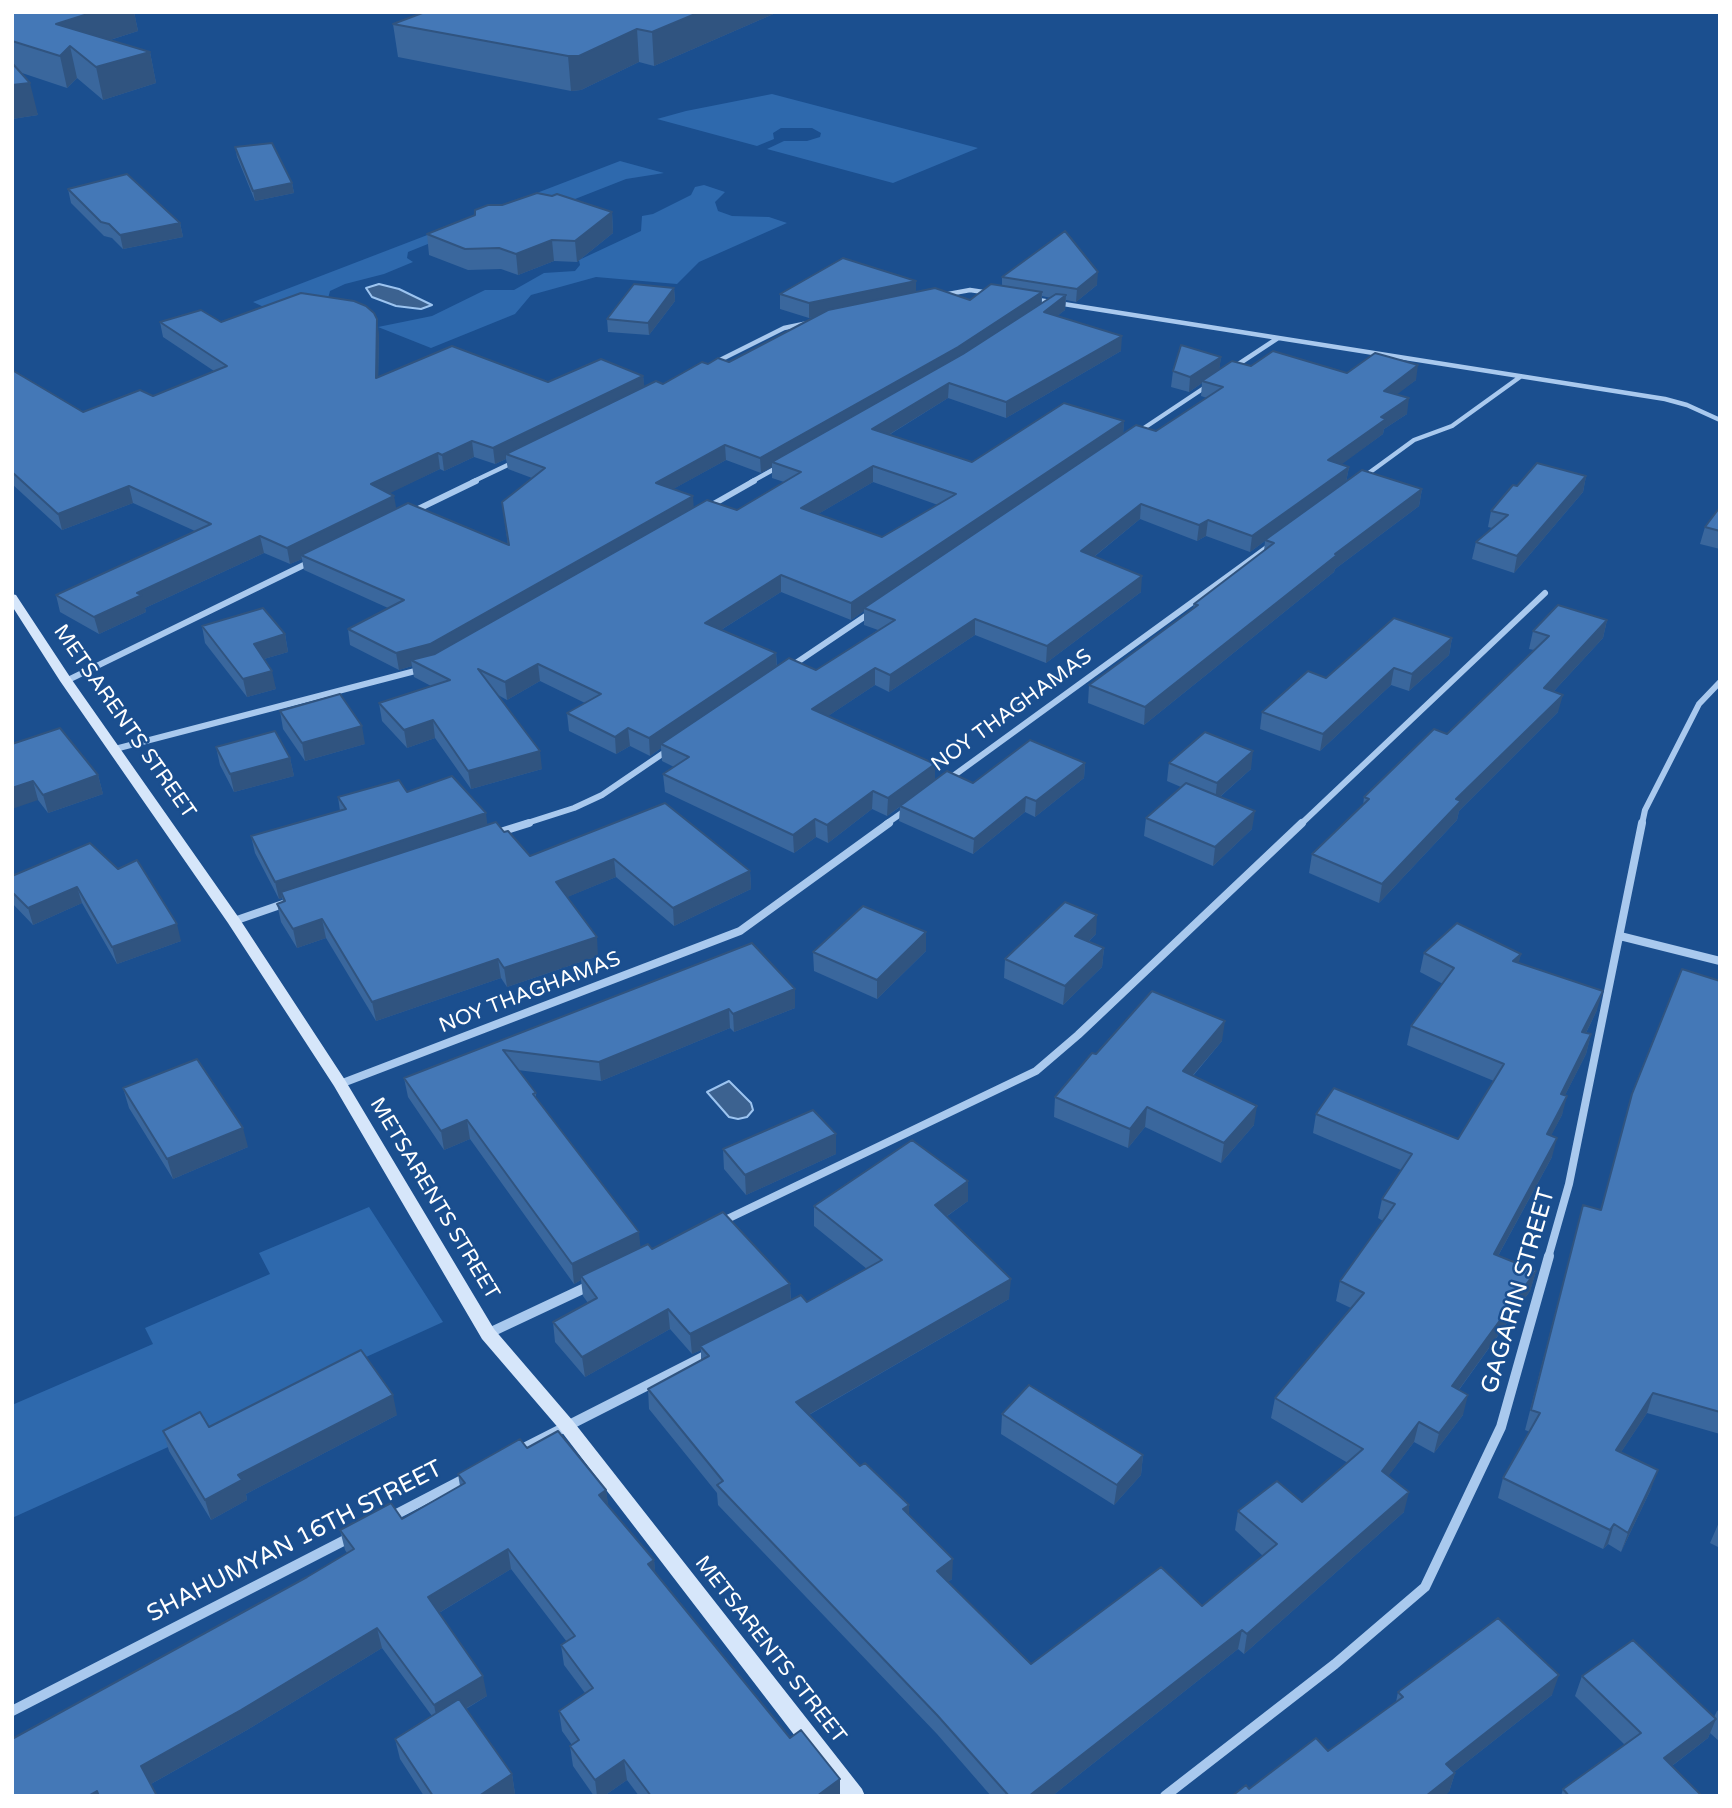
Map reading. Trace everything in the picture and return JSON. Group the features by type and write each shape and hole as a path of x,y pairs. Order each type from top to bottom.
{"street":[{"path":"932,298 970,290 995,294"},
{"path":"1019,297 1665,399 1687,405 1720,420"},
{"path":"1044,310 1056,303"},
{"path":"711,365 784,328 818,320"},
{"path":"1232,369 1278,338"},
{"path":"1358,481 1414,440 1452,426 1520,377"},
{"path":"1129,439 1209,384"},
{"path":"401,517 525,456"},
{"path":"707,508 791,460"},
{"name":"NOY THAGHAMAS","path":"942,784 1279,538"},
{"path":"66,681 314,560"},
{"path":"712,1227 1036,1071 1078,1035 1545,593"},
{"name":"METSARENTS STREET","path":"12,597 66,681 234,921 340,1084 488,1334 567,1426 854,1796"},
{"path":"786,671 877,609"},
{"path":"115,749 422,669"},
{"name":"GAGARIN STREET","path":"1165,1796 1335,1664 1425,1587 1501,1427 1569,1184 1645,810 1699,704 1720,682"},
{"path":"484,838 574,808 602,794 671,748"},
{"name":"NOY THAGHAMAS","path":"340,1084 740,932 908,809"},
{"path":"234,921 290,902"},
{"path":"1620,936 1718,962"},
{"path":"488,1334 600,1280"},
{"path":"505,1458 713,1352"},
{"name":"SHAHUMYAN 16TH STREET","path":"382,1521 481,1471"},
{"name":"SHAHUMYAN 16TH STREET","path":"12,1711 358,1534"}],"shaded area":[{"path":"772,94 978,148 893,183 767,149 784,141 807,141 820,137 821,133 812,128 781,128 773,133 774,139 757,146 657,119"},
{"path":"620,161 664,173 626,179 570,201 480,223 408,252 407,258 413,262 330,291 327,302 266,308 253,302"},
{"path":"704,185 725,192 715,202 718,211 732,216 769,217 787,223 699,262 677,284 596,277 531,295 515,314 431,348 378,327 432,316 485,290 514,290 544,273 575,271 580,265 579,260 641,231 642,216 653,214 691,195 695,187"},
{"path":"379,284 399,289 432,305 421,309 396,306 372,297 366,288"},
{"path":"729,1081 751,1103 753,1110 747,1117 729,1117 707,1092"},
{"path":"369,1207 443,1322 12,1518 12,1405 153,1344 145,1328 270,1274 259,1253"}],"building":[{"path":"12,12 94,12 56,24 150,52 96,67 70,46 60,56 12,41"},
{"path":"425,12 700,12 652,32 637,29 579,56 568,56 393,24"},
{"path":"12,63 30,83 12,85"},
{"path":"272,143 292,183 253,191 235,147"},
{"path":"127,174 180,223 120,235 109,224 101,222 68,189"},
{"path":"537,193 552,196 557,194 612,212 575,241 552,240 516,254 499,248 465,249 427,234 475,215 475,210 488,205 502,205"},
{"path":"1065,231 1098,272 1077,289 1002,277"},
{"path":"843,258 916,281 809,303 780,294"},
{"path":"634,284 674,288 648,323 607,319"},
{"path":"991,284 1042,292 958,347 760,458 725,445 656,483 693,496 430,644 396,653 348,629 404,600 301,555 408,503 509,545 502,502 545,468 506,454 656,381 663,384 702,362 708,364 718,358 729,362 828,310 935,288 970,300"},
{"path":"301,293 354,301 374,313 377,319 376,378 452,346 548,382 601,359 643,376 493,448 472,441 442,455 438,453 371,484 394,496 287,548 260,536 137,593 142,595 94,617 56,595 211,524 129,486 58,514 12,472 12,370 83,412 140,390 153,396 227,366 160,322 201,310 221,322"},
{"path":"1056,294 1066,295 1044,312 1122,336 1006,402 949,383 872,429 972,462 1064,403 1124,421 851,603 781,575 705,623 776,653 649,738 628,728 615,737 567,713 601,694 538,664 505,682 478,669 540,751 468,771 433,720 404,730 379,703 450,680 411,660 435,654 707,500 737,510 801,472 772,462 963,354","holes":["873,466 956,494 882,537 801,508"]},
{"path":"1181,345 1221,357 1190,377 1173,371"},
{"path":"1273,351 1347,373 1375,353 1418,365 1384,391 1409,398 1381,417 1386,419 1328,460 1349,467 1252,536 1208,520 1199,525 1141,504 1081,551 1142,576 1047,646 975,619 890,675 875,668 812,709 935,764 888,798 873,791 827,825 815,819 793,835 663,774 689,757 661,744 789,658 816,670 895,620 864,608 1136,425 1156,431 1223,387 1202,381 1232,361 1251,366"},
{"path":"1537,463 1586,476 1517,556 1476,542 1508,515 1491,511 1513,485 1517,486"},
{"path":"1362,470 1422,489 1335,554 1337,555 1145,707 1089,685 1198,605 1194,604 1274,543 1265,540"},
{"path":"1720,507 1720,531 1705,527"},
{"path":"1558,605 1607,620 1544,688 1563,695 1456,799 1461,801 1382,884 1312,854 1369,799 1364,797 1434,729 1447,734 1549,636 1533,631"},
{"path":"263,608 285,634 254,644 272,671 243,679 202,626"},
{"path":"1394,618 1452,638 1412,674 1394,668 1323,734 1262,712 1308,671 1326,678"},
{"path":"340,694 362,726 302,743 280,711"},
{"path":"60,728 98,775 43,795 33,781 12,788 12,744"},
{"path":"275,731 290,758 230,774 216,747"},
{"path":"1205,732 1253,751 1217,783 1169,763"},
{"path":"1030,740 1085,763 1036,801 1026,797 974,839 900,806 947,771 973,783"},
{"path":"452,776 486,813 275,882 251,836 346,809 338,797 399,780 407,792"},
{"path":"1186,783 1255,811 1215,847 1146,818"},
{"path":"665,803 750,871 673,908 614,859 556,882 597,937 504,968 498,959 372,1002 322,919 293,929 277,904 285,901 281,892 496,822 504,832 508,831 530,856"},
{"path":"90,843 118,869 137,860 177,924 112,947 77,887 28,908 12,892 12,876"},
{"path":"1065,902 1097,915 1075,936 1104,948 1065,986 1005,959"},
{"path":"863,906 926,932 877,980 813,952"},
{"path":"1457,923 1521,954 1513,961 1603,991 1582,1032 1591,1034 1561,1094 1567,1096 1547,1134 1557,1138 1494,1254 1536,1271 1452,1386 1468,1395 1439,1433 1419,1422 1382,1471 1409,1492 1247,1634 1242,1630 1029,1796 1009,1796 937,1715 717,1485 723,1481 648,1389 709,1356 700,1346 801,1295 807,1302 882,1260 814,1206 912,1140 968,1181 935,1205 1011,1279 796,1402 860,1466 865,1463 909,1505 903,1509 953,1559 937,1571 1031,1664 1161,1567 1202,1606 1277,1544 1238,1511 1277,1481 1302,1502 1363,1449 1275,1398 1364,1293 1340,1281 1395,1204 1382,1199 1412,1154 1316,1114 1334,1088 1458,1139 1504,1064 1411,1026 1454,968 1424,953"},
{"path":"752,943 795,989 733,1014 729,1009 599,1062 503,1050 536,1093 533,1094 639,1232 572,1264 467,1120 441,1131 404,1078"},
{"path":"1682,969 1720,981 1720,1412 1653,1393 1616,1450 1658,1470 1628,1533 1614,1524 1610,1530 1503,1478 1540,1413 1531,1410 1583,1205 1601,1210 1632,1094"},
{"path":"1152,991 1225,1021 1183,1071 1257,1106 1224,1143 1147,1107 1130,1129 1055,1097 1092,1053 1096,1054"},
{"path":"197,1059 243,1128 167,1159 123,1088"},
{"path":"813,1110 836,1134 745,1175 723,1149"},
{"path":"723,1212 790,1284 690,1334 668,1309 582,1357 553,1322 597,1298 581,1276 648,1244 652,1249"},
{"path":"361,1350 393,1395 238,1475 242,1480 205,1500 163,1431 200,1412 209,1427"},
{"path":"1029,1385 1143,1455 1117,1485 1002,1414"},
{"path":"558,1431 606,1490 599,1495 654,1560 648,1564 790,1738 801,1730 840,1779 817,1796 651,1796 624,1760 595,1780 570,1746 579,1740 559,1711 593,1688 561,1645 575,1636 508,1549 428,1597 483,1676 434,1705 377,1628 241,1710 141,1766 157,1796 99,1796 97,1791 88,1796 12,1796 12,1739 354,1549 340,1530 391,1503 402,1519 465,1483 458,1474 520,1439 527,1448"},
{"path":"1498,1618 1559,1675 1446,1764 1455,1773 1426,1796 1232,1796 1246,1785 1249,1789 1316,1738 1328,1751 1403,1697 1398,1692"},
{"path":"1633,1640 1716,1719 1664,1758 1702,1796 1569,1796 1563,1789 1641,1733 1582,1676"},
{"path":"459,1699 512,1774 479,1796 433,1796 395,1739"}]}
